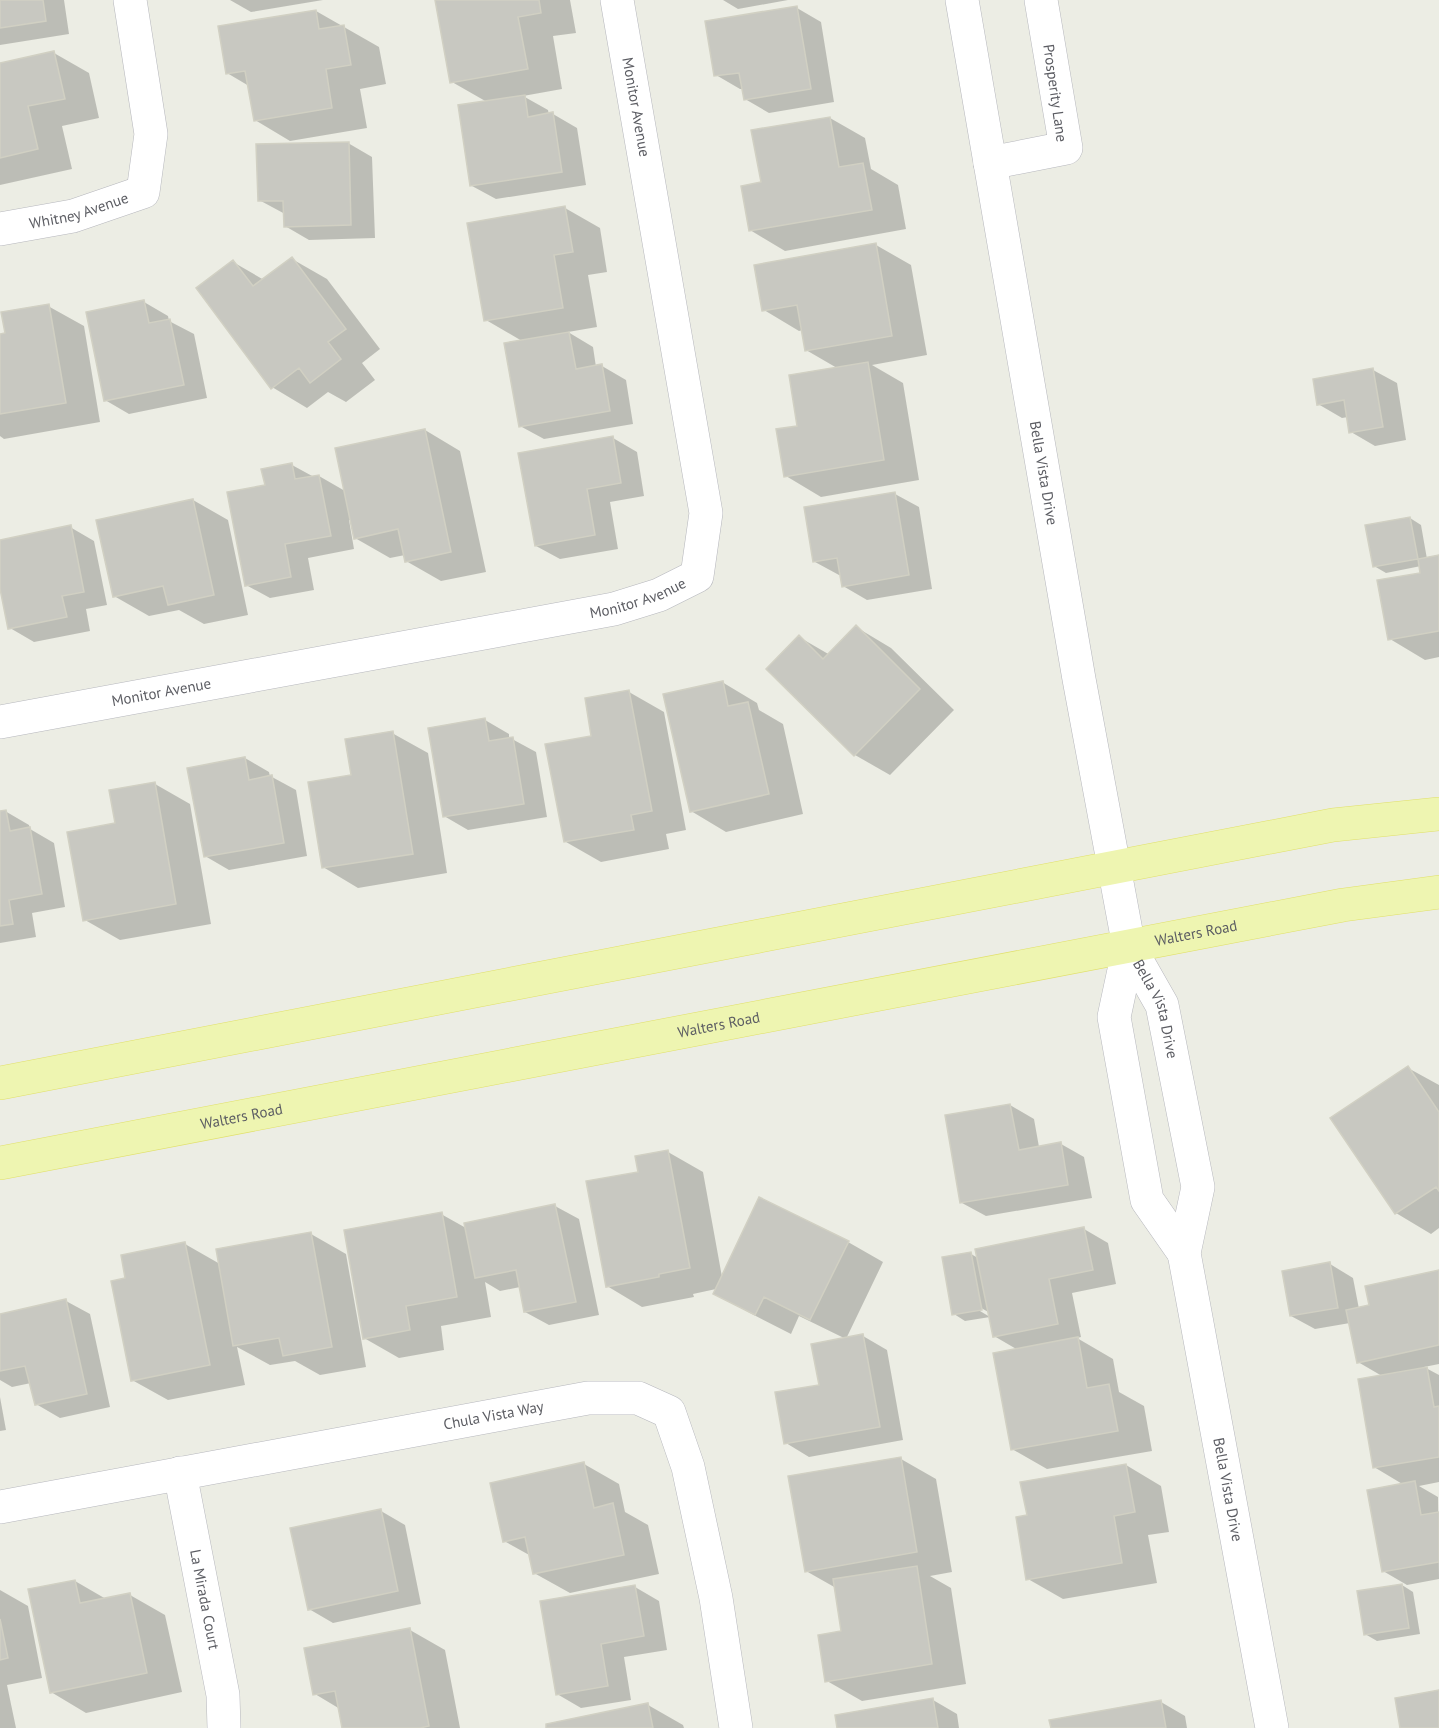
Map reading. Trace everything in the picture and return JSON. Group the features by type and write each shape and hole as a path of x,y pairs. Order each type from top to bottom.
{"main road":[{"path":"0,1083 1333,825 1439,814"},
{"name":"Walters Road","path":"0,1163 1343,905 1439,892"}],"street":[{"name":"Whitney Avenue","path":"0,229 73,216 143,192 151,134 130,0"},
{"name":"Monitor Avenue","path":"0,722 615,609 659,595 697,576 706,513 617,0"},
{"name":"Bella Vista Drive","path":"962,0 1079,679 1129,946 1162,1005 1198,1187 1184,1253 1272,1728"},
{"name":"Prosperity Lane","path":"990,163 1066,148 1041,0"},
{"name":"Bella Vista Drive","path":"1129,946 1114,1017 1147,1200 1184,1253"},
{"name":"Chula Vista Way","path":"0,1507 588,1398 638,1398 669,1412 688,1467 716,1598 736,1728"},
{"name":"La Mirada Court","path":"180,1473 223,1695 224,1728"}],"building":[{"path":"0,0 43,0 46,21 0,28"},
{"path":"435,0 539,0 541,13 518,17 528,69 450,83"},
{"path":"797,6 811,89 744,100 739,73 714,76 705,21"},
{"path":"316,10 319,29 344,25 351,65 326,69 332,108 254,121 245,71 226,74 218,26"},
{"path":"54,51 65,99 28,106 38,149 0,158 0,63"},
{"path":"525,95 528,117 553,112 562,172 470,186 458,105"},
{"path":"830,117 839,167 863,163 872,210 749,231 741,186 761,182 751,130"},
{"path":"349,142 351,225 284,227 283,201 258,201 256,144"},
{"path":"565,206 573,252 554,255 563,308 484,321 467,223"},
{"path":"876,243 892,336 805,351 797,305 762,311 754,265"},
{"path":"292,257 346,329 328,342 341,359 310,383 299,368 271,389 196,288 233,260 253,286"},
{"path":"144,300 149,323 170,319 184,385 104,401 86,312"},
{"path":"49,304 66,403 0,414 0,334 5,333 1,312"},
{"path":"569,332 576,369 602,364 610,411 519,427 504,343"},
{"path":"868,362 884,460 784,477 776,429 797,426 789,375"},
{"path":"1373,368 1383,427 1349,433 1344,400 1317,405 1313,379"},
{"path":"425,429 451,552 405,562 398,529 354,539 335,448"},
{"path":"613,436 621,483 587,489 595,535 535,546 518,453"},
{"path":"292,463 295,479 319,475 331,536 285,544 291,577 245,586 227,492 265,485 261,469"},
{"path":"895,492 909,575 842,587 837,558 813,562 804,507"},
{"path":"193,499 214,595 168,605 163,586 113,597 96,520"},
{"path":"1410,517 1418,559 1373,567 1365,525"},
{"path":"71,525 84,592 62,596 67,617 8,629 0,589 0,540"},
{"path":"1439,555 1439,631 1388,640 1377,580 1420,573 1418,559"},
{"path":"856,625 920,689 854,756 766,669 799,635 823,659"},
{"path":"723,681 728,706 748,702 769,794 690,812 663,694"},
{"path":"629,690 652,811 631,815 634,830 564,842 545,744 591,736 585,698"},
{"path":"485,718 489,741 513,737 524,804 443,817 428,728"},
{"path":"393,731 413,854 322,868 308,782 351,775 345,739"},
{"path":"245,757 249,780 272,775 284,843 204,857 187,768"},
{"path":"155,782 176,904 83,921 67,832 115,823 109,790"},
{"path":"6,810 10,831 30,827 42,894 9,900 13,924 0,926 0,811"},
{"path":"1408,1066 1439,1112 1439,1191 1436,1187 1395,1214 1330,1118"},
{"path":"1010,1104 1019,1150 1061,1142 1068,1185 960,1203 945,1115"},
{"path":"668,1150 690,1268 659,1274 659,1277 606,1287 586,1181 638,1172 635,1156"},
{"path":"759,1197 849,1241 810,1320 764,1297 755,1315 713,1294"},
{"path":"555,1204 576,1302 524,1312 516,1270 475,1278 464,1223"},
{"path":"442,1212 457,1297 406,1306 410,1330 363,1339 344,1230"},
{"path":"1084,1227 1093,1270 1049,1279 1058,1324 993,1337 975,1249"},
{"path":"311,1232 332,1347 283,1356 279,1338 233,1346 216,1249"},
{"path":"185,1242 210,1365 131,1381 111,1281 125,1278 121,1255"},
{"path":"971,1252 982,1310 952,1315 942,1257"},
{"path":"1330,1262 1338,1308 1290,1316 1282,1271"},
{"path":"1439,1270 1439,1345 1357,1363 1346,1310 1369,1305 1365,1286"},
{"path":"66,1299 87,1394 35,1405 25,1366 0,1371 0,1314"},
{"path":"863,1334 880,1427 784,1444 775,1392 819,1385 811,1344"},
{"path":"1078,1337 1087,1388 1109,1384 1118,1431 1011,1450 993,1353"},
{"path":"1427,1367 1434,1407 1439,1406 1439,1457 1373,1468 1358,1379"},
{"path":"901,1457 917,1552 805,1572 788,1476"},
{"path":"584,1462 594,1508 613,1503 624,1555 533,1574 525,1537 503,1542 490,1483"},
{"path":"1126,1464 1135,1512 1114,1516 1122,1563 1026,1580 1016,1517 1027,1515 1020,1482"},
{"path":"1415,1481 1421,1515 1439,1512 1439,1562 1382,1572 1367,1490"},
{"path":"381,1509 398,1591 308,1610 290,1528"},
{"path":"917,1566 932,1664 825,1682 818,1635 841,1631 833,1579"},
{"path":"75,1580 80,1603 130,1593 147,1673 50,1693 28,1589"},
{"path":"1402,1584 1409,1628 1364,1635 1357,1591"},
{"path":"635,1585 644,1636 601,1644 608,1686 556,1695 540,1601"},
{"path":"0,1619 8,1658 0,1660"},
{"path":"410,1628 429,1726 342,1728 335,1691 313,1695 304,1648"},
{"path":"1439,1690 1439,1728 1400,1728 1395,1698"},
{"path":"933,1698 938,1728 837,1728 835,1715"},
{"path":"1161,1700 1166,1728 1051,1728 1049,1720"},
{"path":"648,1703 653,1728 546,1728 546,1724"}]}
